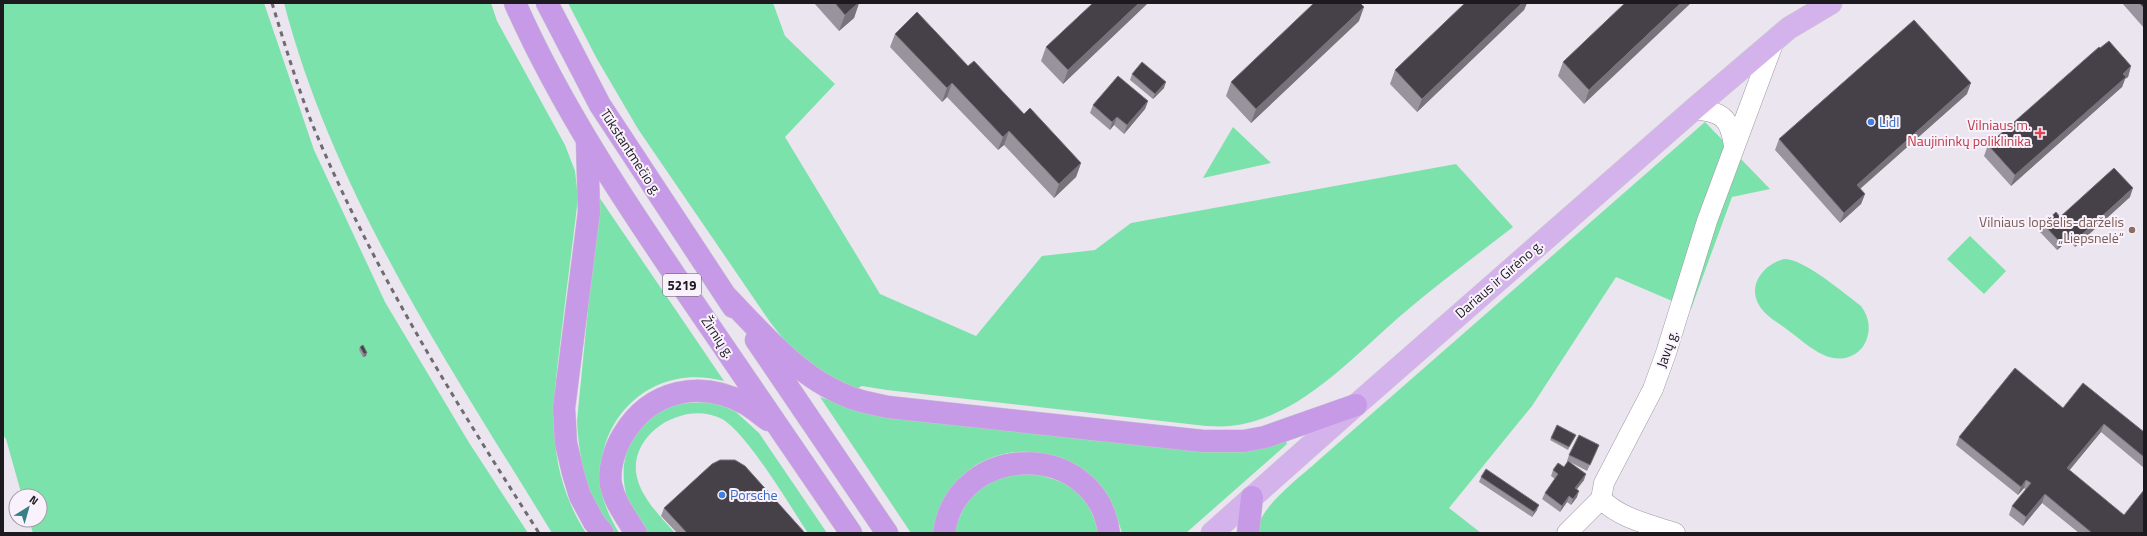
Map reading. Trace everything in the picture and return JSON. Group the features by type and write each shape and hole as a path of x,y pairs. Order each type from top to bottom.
{"highway":[{"name":"5219","path":"515,3 534,45 587,140"},
{"name":"Tūkstantmečio g.","path":"547,3 600,106 725,295"},
{"name":"Žirnių g.","path":"587,140 640,224 851,533"},
{"path":"587,140 589,212 564,408 566,443 580,496 594,522 602,533"},
{"name":"Žirnių g.","path":"725,295 888,533"},
{"path":"725,295 795,366 821,383 858,400 888,407 1203,441 1230,441 1265,437 1356,404"},
{"path":"636,533 618,506 611,483 612,464 618,444 629,424 645,408 665,396 703,391 724,395 746,404 780,428"},
{"path":"944,533 948,516 955,502 973,481 991,470 1013,463 1028,463 1057,467 1078,479 1090,490 1104,512 1109,533"},
{"path":"1248,533 1252,497"}],"main road":[{"name":"Dariaus ir Girėno g.","path":"1782,35 1807,3"},
{"name":"Dariaus ir Girėno g.","path":"1212,533 1356,404 1694,109 1782,35 1831,3"}],"street":[{"name":"Javų g.","path":"1602,499 1604,483 1653,389 1666,354 1707,221 1734,146 1782,35"},
{"path":"1694,109 1719,114 1725,119 1732,131 1734,146"},
{"path":"1567,533 1602,499 1611,509 1620,514 1675,533"}],"green space":[{"path":"3,3 264,3 314,150 385,302 468,441 528,533 33,533 31,528 48,528 48,488 20,488 6,439 3,435"},
{"path":"284,3 491,3 497,21 565,145 575,171 578,198 556,382 554,433 557,458 563,483 572,508 586,533 552,533 435,342 398,277 364,211 332,143 306,74"},
{"path":"568,3 773,3 785,36 835,84 785,137 880,294 976,336 1042,256 1095,250 1131,223 1456,164 1513,227 1418,301 1325,382 1303,398 1280,411 1256,421 1230,426 1206,426 862,386 852,391 792,350 770,322 638,129 597,59"},
{"path":"1705,122 1770,189 1732,197 1691,309 1616,277 1532,406 1449,508 1481,533 1257,533 1259,523 1264,513 1292,483"},
{"path":"1233,127 1271,163 1203,178"},
{"path":"599,197 724,381 698,377 674,380 652,388 634,400 618,417 607,438 601,462 601,488 605,506 619,533 615,533 605,521 591,494 586,480 580,451 577,421"},
{"path":"1970,236 2006,271 1984,294 1947,259"},
{"path":"1784,259 1792,260 1812,270 1861,306 1866,314 1869,328 1868,337 1865,344 1858,352 1851,356 1842,358 1826,356 1810,347 1765,313 1759,305 1756,297 1756,283 1764,270 1770,265"},
{"path":"820,397 867,413 1209,452 1249,451 1286,441 1287,444 1186,533 1122,533 1111,502 1100,486 1077,467 1052,456 1026,452 1000,455 977,465 957,481 942,504 934,533 911,533"},
{"path":"708,402 719,404 736,412 759,433 827,533 808,533 767,470 742,437 730,425 720,418 706,414 692,414 677,417 663,423 652,432 643,444 637,457 636,472 641,489 657,513 675,533 647,533 636,517 628,501 624,483 624,465 628,448 636,433 648,419 665,408 680,404"},
{"path":"1025,472 1054,479 1074,489 1088,505 1099,533 952,533 968,500 992,479"}],"building":[{"path":"835,3 858,3 845,15"},
{"path":"1093,3 1139,3 1068,70 1046,47"},
{"path":"1314,3 1360,3 1364,7 1256,109 1231,82"},
{"path":"1465,3 1522,3 1422,99 1395,70"},
{"path":"1625,3 1681,3 1589,90 1563,62"},
{"path":"2139,3 2144,3 2144,8"},
{"path":"917,12 968,66 974,61 1024,114 1030,108 1081,163 1059,184 1009,131 1003,137 952,83 947,88 895,34"},
{"name":"Lidl","path":"1914,20 1971,83 1857,185 1865,194 1844,213 1779,139"},
{"name":"Vilniaus m. Naujininkų poliklinika","path":"2109,41 2131,66 2123,74 2126,77 2015,175 1988,145 2099,47 2100,48"},
{"path":"1142,62 1166,82 1155,94 1132,74"},
{"path":"1118,76 1148,101 1127,125 1117,117 1112,122 1093,105"},
{"path":"2114,168 2133,188 2078,238 2071,232 2060,242 2043,224 2056,212 2060,217"},
{"path":"363,345 367,353 364,354 360,347"},
{"path":"2015,368 2063,408 2083,383 2144,432 2144,457 2104,424 2067,468 2124,515 2144,490 2143,533 2092,533 2045,494 2026,517 2012,506 2031,483 2026,480 2021,487 1959,437"},
{"path":"1557,425 1576,435 1569,447 1551,438"},
{"path":"1579,435 1599,445 1590,465 1569,455"},
{"name":"Porsche","path":"720,460 735,460 745,466 805,533 687,533 664,508 712,464"},
{"path":"1568,461 1586,474 1575,488 1579,491 1573,499 1569,496 1562,506 1545,493 1558,474 1553,470 1558,463 1564,467"},
{"path":"1486,469 1539,505 1534,512 1481,477"}],"railway":[{"path":"272,3 295,77 311,121 360,228 387,280 445,383 539,533"}],"place":[{"name":"Lidl","path":"1871,122"},
{"name":"Vilniaus m. Naujininkų poliklinika","path":"2040,133"},
{"name":"Vilniaus lopšelis-darželis „Liepsnelė“","path":"2132,230"},
{"name":"Porsche","path":"722,495"}]}
